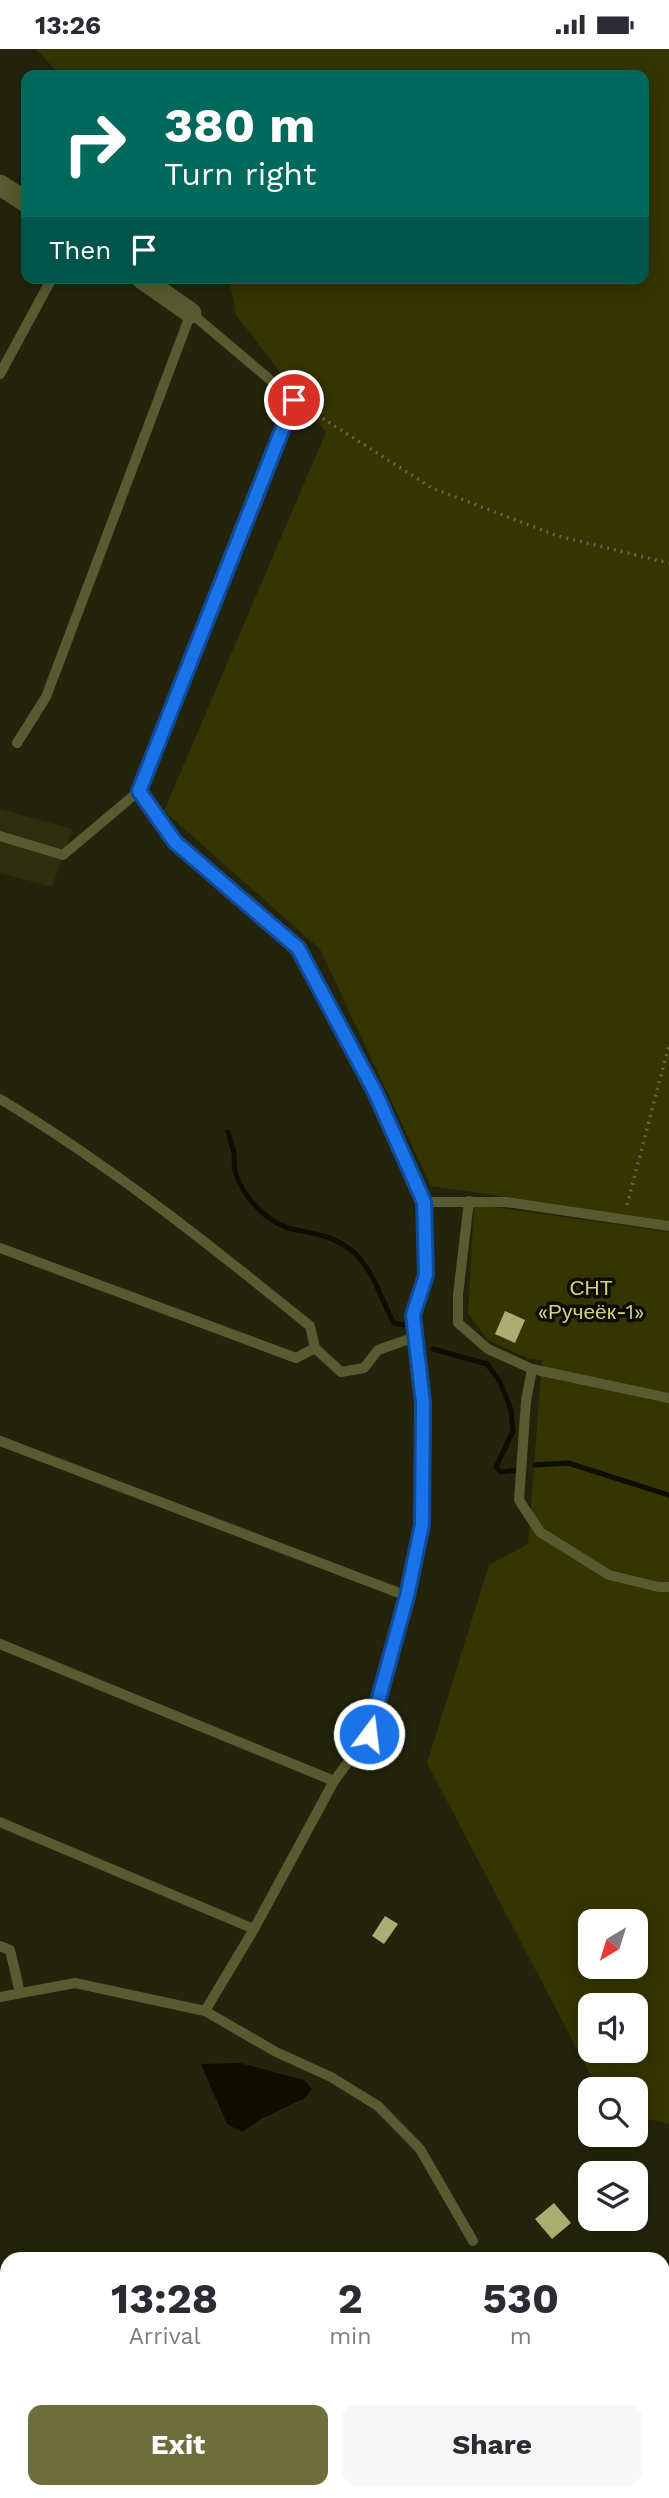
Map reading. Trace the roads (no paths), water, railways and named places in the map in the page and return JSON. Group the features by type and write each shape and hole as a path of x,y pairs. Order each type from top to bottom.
{"street":[{"path":"150,284 191,313"}],"lane":[{"path":"0,374 49,284"},
{"path":"0,837 63,855 139,791 294,400 191,313 46,697 17,743"},
{"path":"139,791 175,842 298,948 375,1092 424,1202 426,1275 413,1315 423,1403 422,1525 407,1596 369,1734 334,1780 254,1929 205,2011"},
{"path":"0,1099 40,1123 200,1237 310,1326 315,1348 341,1372 364,1368 378,1350 415,1338"},
{"path":"469,1201 458,1295 458,1323 488,1349 533,1369 669,1398"},
{"path":"424,1202 506,1202 669,1226"},
{"path":"0,1248 296,1358 315,1348"},
{"path":"533,1369 526,1401 519,1500 540,1532 609,1575 669,1587"},
{"path":"0,1441 407,1596"},
{"path":"0,1644 334,1780"},
{"path":"0,1822 254,1929"},
{"path":"0,1946 10,1950 20,1993"},
{"path":"0,1997 75,1983 205,2011 276,2052 331,2077 378,2106 420,2149 473,2241"}],"waterway":[{"path":"228,1132 240,1184 259,1210 276,1223 318,1234 345,1245 371,1275 394,1323 404,1325"},
{"path":"433,1349 487,1364 500,1382 511,1410 513,1431 496,1467 501,1472 519,1470"},
{"path":"535,1465 568,1463 669,1495"}],"park label":[{"name":"СНТ «Ручеёк-1»","path":"591,1299"}]}
